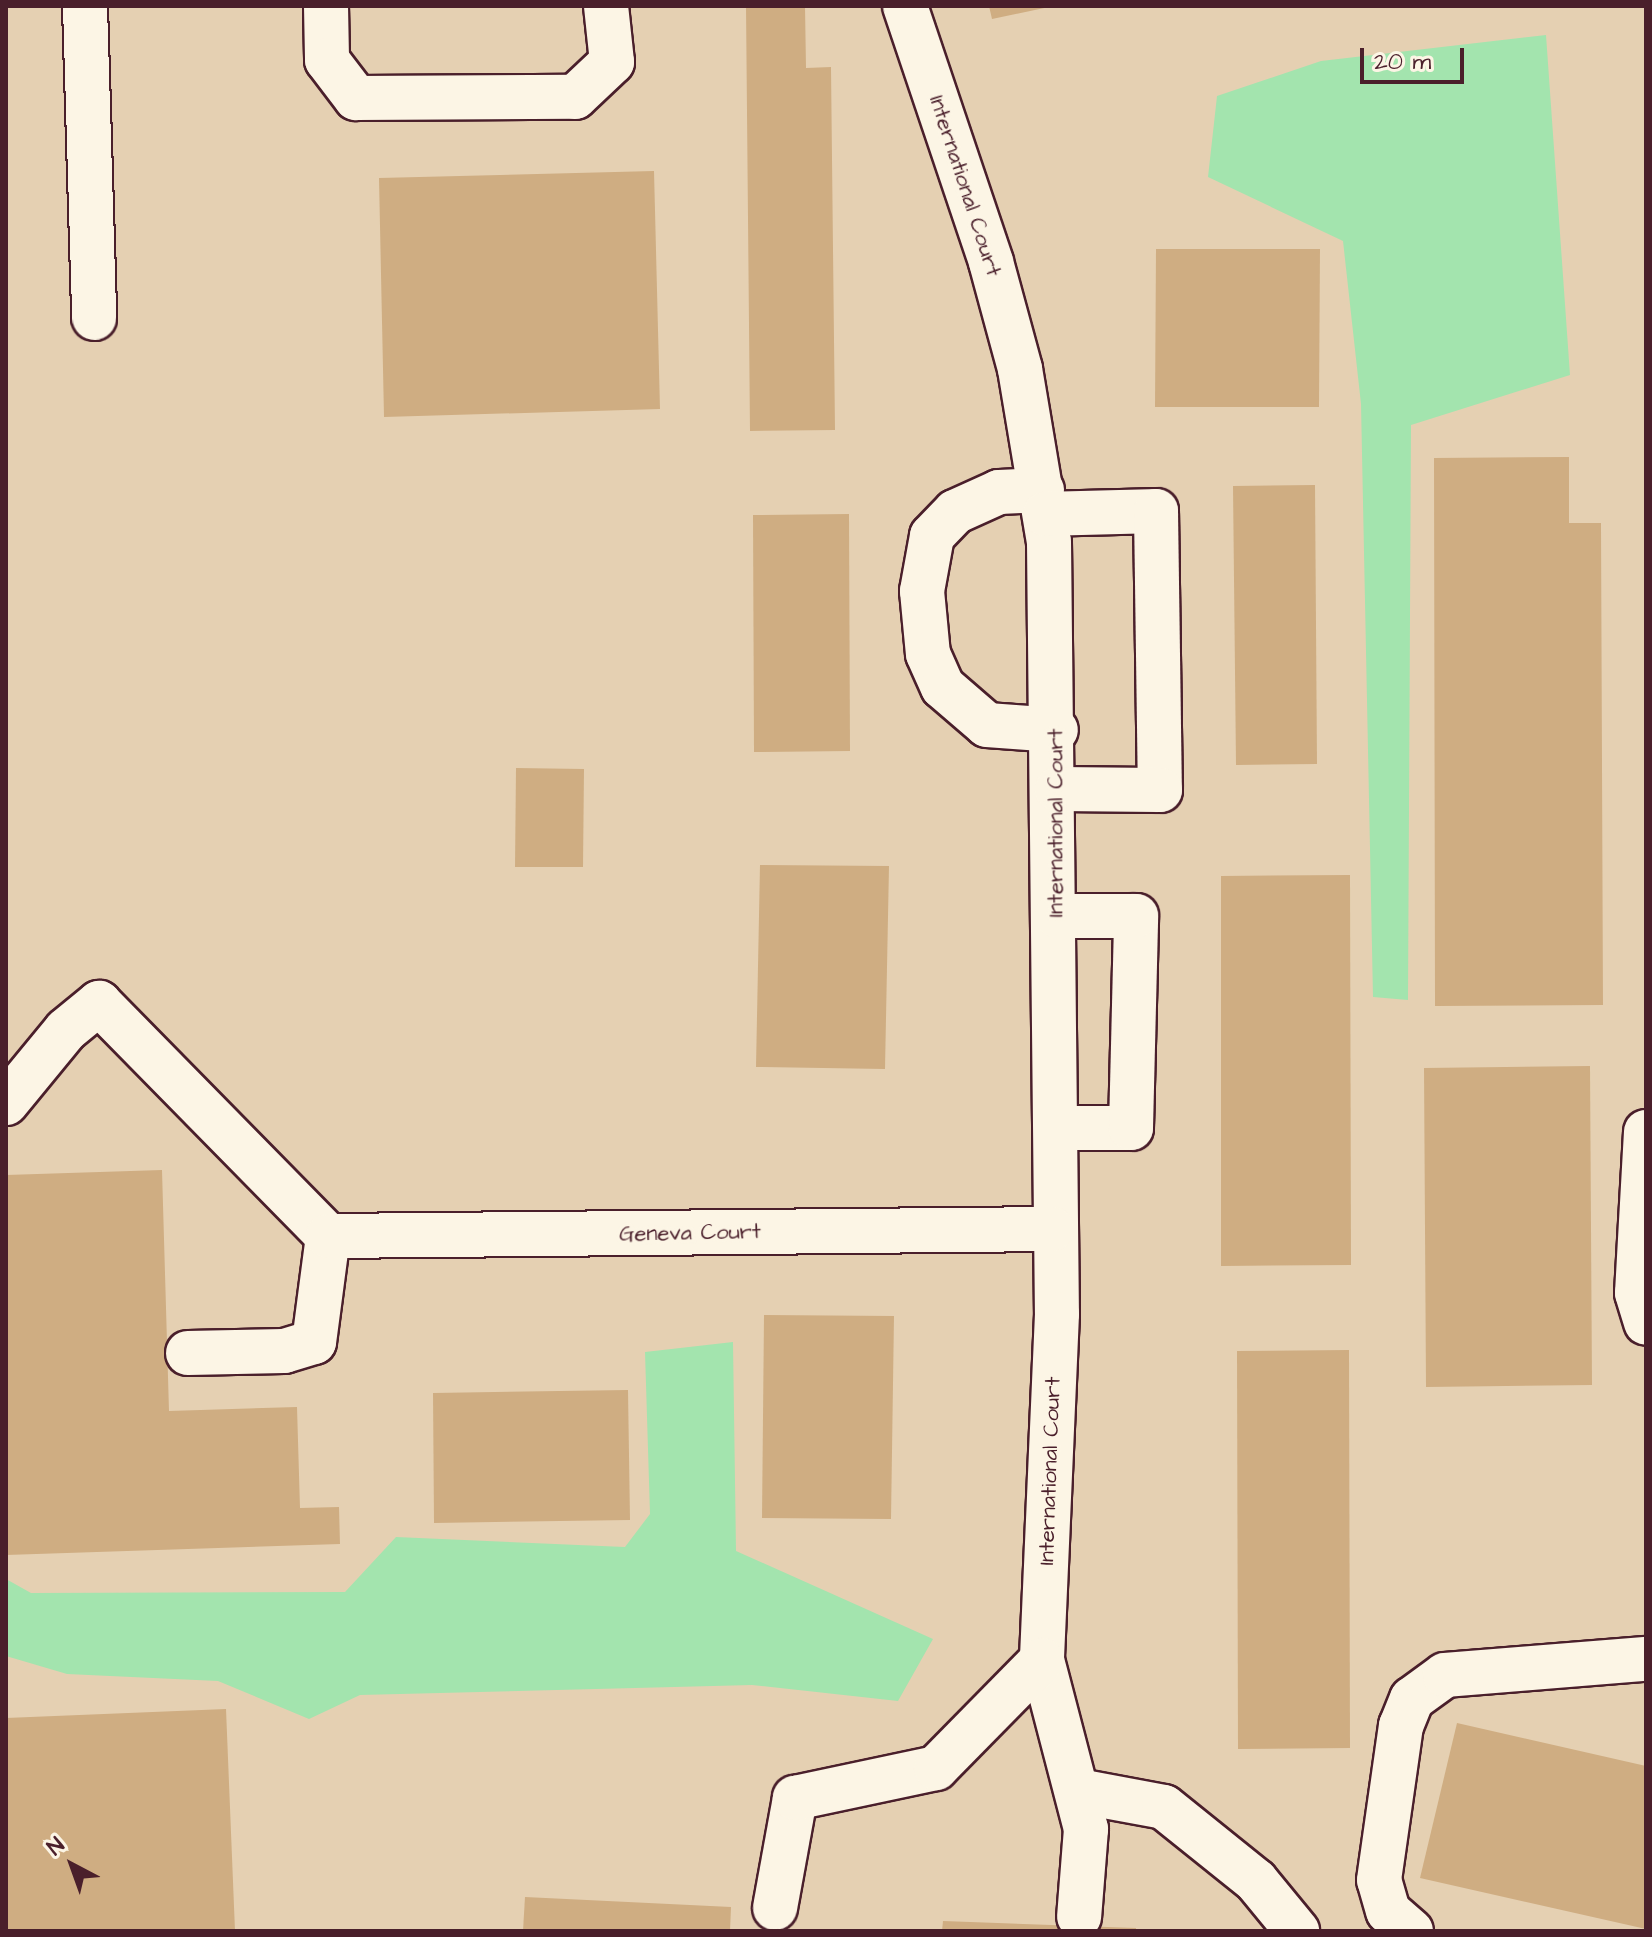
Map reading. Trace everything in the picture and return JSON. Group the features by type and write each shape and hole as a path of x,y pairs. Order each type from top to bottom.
{"street":[{"path":"85,6 94,318"},
{"path":"326,6 327,60 356,98 575,97 612,62 606,6"},
{"name":"International Court","path":"905,6 991,262 1044,502 1057,789 1057,1128 1052,1229 1057,1314 1042,1660 1086,1829 1079,1917"},
{"path":"1056,730 987,725 943,687 928,654 922,591 932,536 955,512 999,492 1044,502 1156,511 1160,790 1057,789"},
{"path":"1057,916 1136,916 1131,1128 1057,1128"},
{"path":"6,1103 66,1030 99,1003 328,1236 314,1342 284,1351 188,1353"},
{"path":"1646,1132 1637,1293 1646,1323"},
{"name":"Geneva Court","path":"328,1236 1052,1229"},
{"path":"1411,1931 1388,1911 1379,1880 1401,1726 1412,1699 1445,1675 1646,1659"},
{"path":"775,1908 795,1798 936,1768 1042,1660"},
{"path":"1078,1791 1164,1807 1256,1881 1297,1931"}],"shaded area":[{"path":"6,6 1646,6 1646,1931 6,1931"}],"green space":[{"path":"1546,35 1570,375 1411,425 1408,1000 1373,997 1361,404 1343,241 1208,177 1217,96 1321,61"},
{"path":"733,1342 736,1551 933,1639 898,1701 752,1685 360,1695 309,1719 218,1681 67,1674 6,1656 6,1579 31,1593 345,1592 396,1537 625,1547 650,1514 645,1352"}],"building":[{"path":"746,6 805,6 806,68 831,67 835,430 750,431"},
{"path":"989,6 1049,6 1049,7 992,19"},
{"path":"654,171 660,409 384,417 379,178"},
{"path":"1156,249 1320,249 1319,407 1155,407"},
{"path":"1569,457 1569,523 1601,523 1603,1005 1435,1006 1434,458"},
{"path":"1315,485 1317,764 1236,765 1233,486"},
{"path":"849,514 850,751 754,752 753,515"},
{"path":"516,768 584,769 583,867 515,867"},
{"path":"760,865 889,866 885,1069 756,1067"},
{"path":"1350,875 1351,1265 1221,1266 1221,876"},
{"path":"1590,1066 1592,1385 1426,1387 1424,1068"},
{"path":"162,1170 169,1411 297,1407 300,1508 339,1507 340,1544 6,1555 6,1175"},
{"path":"764,1315 894,1316 891,1519 762,1518"},
{"path":"1349,1350 1350,1748 1238,1749 1237,1351"},
{"path":"628,1390 630,1520 434,1523 433,1393"},
{"path":"226,1709 235,1931 6,1931 6,1718"},
{"path":"1457,1723 1646,1766 1646,1929 1420,1878"},
{"path":"525,1897 731,1907 730,1931 523,1931"},
{"path":"943,1921 1136,1928 1136,1931 942,1931"}]}
